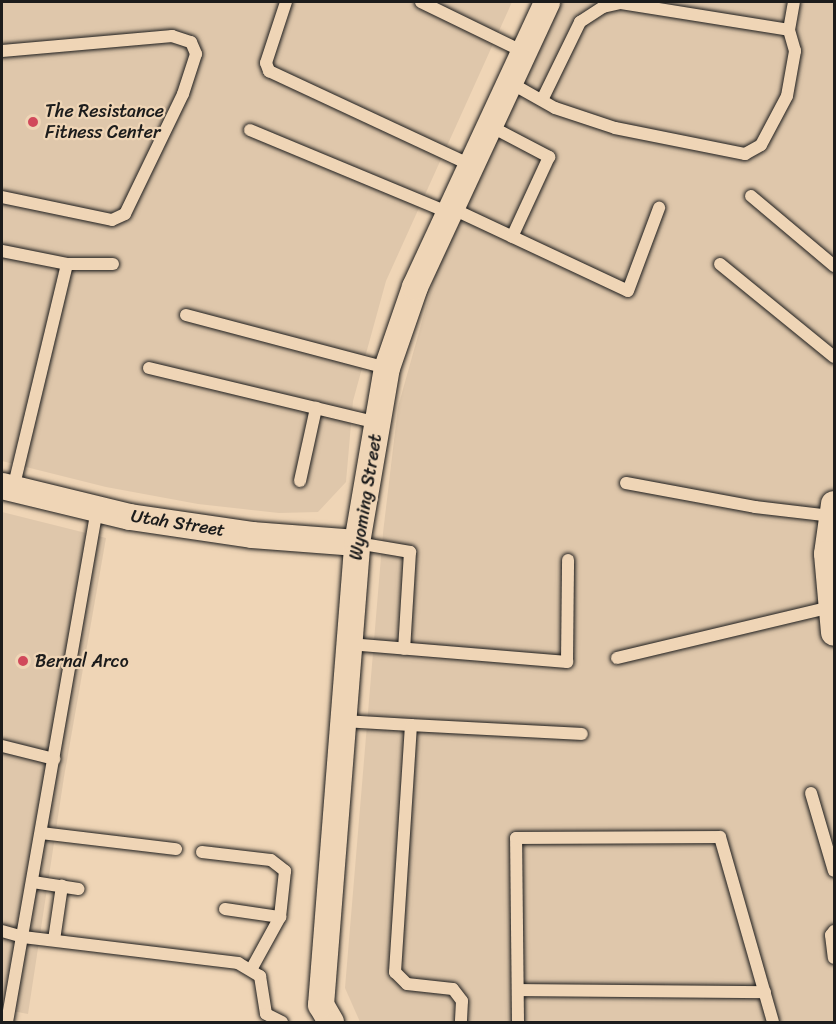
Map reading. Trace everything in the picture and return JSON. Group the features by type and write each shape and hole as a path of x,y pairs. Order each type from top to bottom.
{"street":[{"name":"Wyoming Street","path":"331,1023 321,1005 357,543 387,368 415,287 547,2"},
{"name":"Utah Street","path":"7,487 97,509 252,535 357,543"},
{"path":"833,516 827,554 834,633"}],"lane":[{"path":"286,2 266,63 269,71 471,165"},
{"path":"421,2 524,52"},
{"path":"510,82 543,98 555,108 615,128 746,154 761,145 787,96 795,51 789,30 794,2"},
{"path":"543,98 580,22 603,7 621,3 789,30"},
{"path":"2,51 172,36 191,42 196,54 183,94 125,214 112,220 2,197"},
{"path":"490,126 549,157 512,237"},
{"path":"250,130 512,237 628,291 659,208"},
{"path":"752,196 834,266"},
{"path":"2,251 67,264 113,264"},
{"path":"7,487 67,264"},
{"path":"720,264 834,357"},
{"path":"186,315 387,368"},
{"path":"149,369 378,423"},
{"path":"300,481 316,408"},
{"path":"626,483 755,507 833,516"},
{"path":"8,1023 7,995 23,937 97,509"},
{"path":"357,543 410,552 404,649"},
{"path":"349,644 567,662 568,560"},
{"path":"617,658 831,608"},
{"path":"343,721 582,734"},
{"path":"411,725 395,972 407,984 453,989 462,1001 461,1023"},
{"path":"2,746 54,759"},
{"path":"811,793 834,871"},
{"path":"41,833 176,849"},
{"path":"518,1023 516,838 720,837 773,1023"},
{"path":"202,852 271,860 285,871 280,917 252,968"},
{"path":"33,882 78,889"},
{"path":"54,940 62,886"},
{"path":"225,909 280,917"},
{"path":"2,931 23,937 252,968 260,975 266,1014 282,1023"},
{"path":"834,931 834,958"},
{"path":"518,990 765,992"}],"shaded area":[{"path":"2,2 512,2 386,281 353,401 346,482 318,512 279,513 198,504 106,487 2,461"},
{"path":"561,2 834,2 834,1022 360,1022 345,988 383,533 398,407 435,275"},
{"path":"2,512 106,538 64,777 28,1014 2,1009"}],"place":[{"name":"The Resistance Fitness Center","path":"33,122"},
{"name":"Bernal Arco","path":"23,661"}]}
